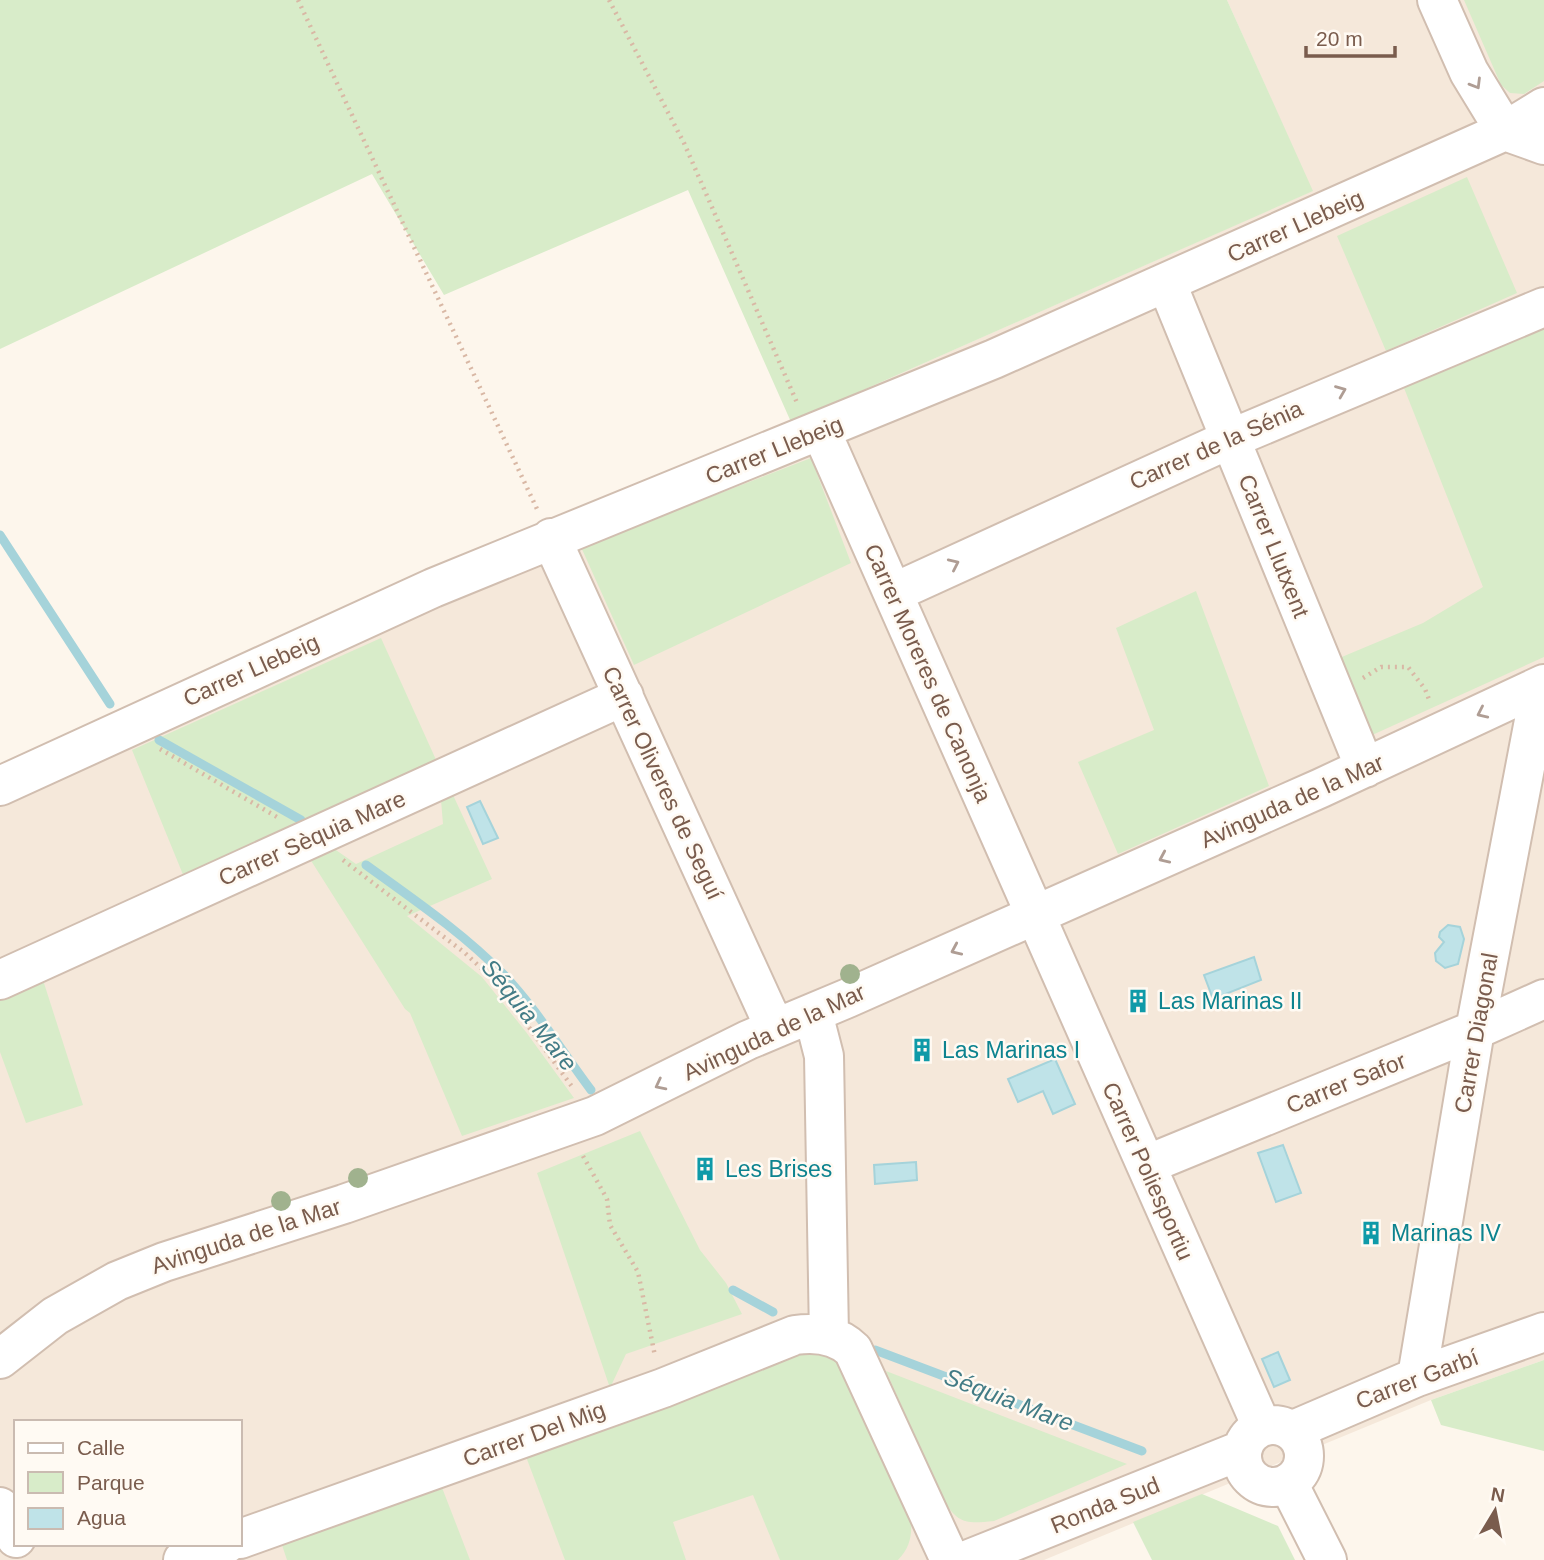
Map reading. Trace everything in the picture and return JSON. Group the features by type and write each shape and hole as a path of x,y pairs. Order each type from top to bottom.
{"street":[{"path":"1437,0 1469,72 1505,131 1544,145"},
{"name":"Carrer Llebeig","path":"0,786 433,588 816,433 1167,284 1505,131 1544,107"},
{"name":"Carrer Llutxent","path":"1167,284 1365,768"},
{"name":"Carrer de la Sénia","path":"893,593 1230,439 1544,307"},
{"name":"Carrer Moreres de Canonja","path":"816,433 893,593 1035,915"},
{"name":"Carrer Oliveres de Seguí","path":"551,538 767,1011 777,1027"},
{"name":"Avinguda de la Mar","path":"0,1359 36,1329 117,1281 164,1262 344,1204 574,1110 627,1102 777,1027 1365,768 1536,688"},
{"name":"Carrer Diagonal","path":"1417,1377 1475,1030 1536,710 1536,688"},
{"name":"Carrer Sèquia Mare","path":"0,980 624,696"},
{"name":"Carrer Poliesportiu","path":"1035,915 1265,1436"},
{"name":"Carrer Safor","path":"1146,1165 1544,999"},
{"path":"813,1013 824,1056 829,1336 847,1343 859,1359 950,1560"},
{"name":"Carrer Garbí","path":"1265,1436 1417,1377 1544,1332"},
{"name":"Carrer Del Mig","path":"242,1538 663,1388 795,1335 809,1333 829,1336"},
{"path":"1265,1436 1298,1438 1304,1458 1302,1467 1288,1483 1279,1486 1259,1484 1245,1469 1265,1436"},
{"name":"Ronda Sud","path":"967,1560 1265,1436"},
{"path":"1288,1483 1327,1560"},
{"path":"0,1507 14,1534"},
{"path":"183,1560 221,1546"}],"path":[{"path":"298,0 551,538"},
{"path":"609,0 684,142 816,433"},
{"path":"1334,691 1381,667 1408,667 1425,689 1443,731"},
{"path":"150,742 312,838 465,953 496,982 574,1110 607,1199 610,1225 638,1272 663,1388"}],"shaded area":[{"path":"1227,0 1544,0 1544,1360 1431,1400 1044,1560 0,1560 0,766 791,422 1312,191"}],"green space":[{"path":"0,0 1227,0 1313,191 791,422 688,190 444,295 372,174 0,349"},
{"path":"1464,0 1544,0 1544,81 1524,94 1510,93 1501,85"},
{"path":"1467,177 1517,293 1386,351 1337,236"},
{"path":"1544,325 1544,657 1370,736 1337,659 1423,623 1483,587 1404,388"},
{"path":"811,458 851,563 634,665 581,547"},
{"path":"1196,591 1269,786 1118,854 1078,762 1154,730 1116,628"},
{"path":"381,638 437,762 292,825 184,877 132,750"},
{"path":"453,795 492,879 407,916 482,977 574,1098 462,1136 410,1013 310,859 333,848 356,864 443,824 441,800"},
{"path":"43,980 83,1105 26,1123 0,1052 0,997"},
{"path":"640,1131 700,1250 726,1283 742,1314 626,1354 610,1388 537,1173"},
{"path":"812,1347 831,1348 910,1515 910,1539 898,1560 780,1560 753,1495 673,1522 686,1560 565,1560 525,1454"},
{"path":"1544,1360 1544,1451 1441,1425 1431,1400"},
{"path":"886,1371 1127,1464 994,1521 970,1522 958,1518 943,1499"},
{"path":"441,1485 470,1560 287,1560 281,1542"},
{"path":"1202,1494 1278,1526 1295,1560 1152,1560 1133,1522"}],"water":[{"path":"480,801 498,838 483,844 467,807"},
{"path":"1448,925 1460,927 1464,939 1458,964 1445,968 1436,961 1435,953 1444,942 1439,937 1440,932"},
{"path":"1254,957 1261,980 1213,999 1204,975"},
{"path":"1055,1059 1075,1104 1053,1114 1043,1091 1018,1102 1008,1079"},
{"path":"1283,1145 1301,1193 1276,1202 1258,1153"},
{"path":"916,1162 917,1180 875,1184 874,1165"},
{"path":"1278,1352 1290,1380 1274,1387 1262,1359"}],"waterway":[{"name":"Séquia Mare","path":"0,535 110,704"},
{"name":"Séquia Mare","path":"159,740 301,820"},
{"name":"Séquia Mare","path":"366,865 455,931 504,975 538,1016 591,1090"},
{"name":"Séquia Mare","path":"733,1290 773,1312"},
{"name":"Séquia Mare","path":"875,1350 1142,1451"}],"place":[{"name":"Las Marinas II","path":"1138,1001"},
{"name":"Las Marinas I","path":"922,1050"},
{"name":"Les Brises","path":"705,1169"},
{"name":"Marinas IV","path":"1371,1233"}]}
